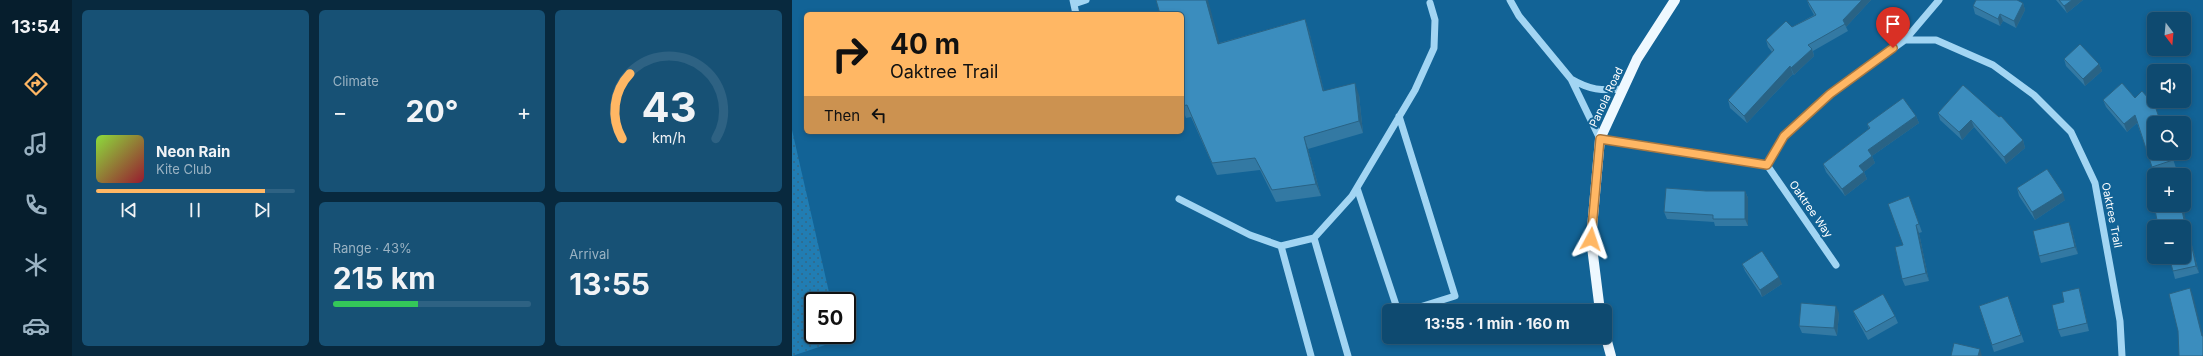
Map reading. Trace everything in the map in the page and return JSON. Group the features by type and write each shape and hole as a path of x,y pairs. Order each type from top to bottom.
{"main road":[{"name":"Panola Road","path":"1599,304 1591,239 1600,139 1637,59 1675,0"},
{"path":"1608,344 1612,356"}],"street":[{"path":"1076,12 1073,2 1086,0"},
{"path":"1510,0 1519,16 1571,79 1600,139 1767,165 1784,136 1830,94 1856,74 1906,40 1940,0"},
{"path":"1179,199 1250,235 1281,246 1314,238 1352,196 1415,90 1434,48 1435,20 1430,3"},
{"name":"Oaktree Trail","path":"1906,40 1936,40 1993,65 2034,95 2071,132 2095,183 2120,321 2122,356"},
{"path":"1571,79 1583,86 1602,91 1623,89"},
{"path":"1399,116 1455,296 1429,304"},
{"name":"Oaktree Way","path":"1767,165 1836,265"},
{"path":"1357,188 1396,304"},
{"path":"1314,238 1348,356"},
{"path":"1281,246 1312,356"}],"shaded area":[{"path":"792,130 829,292 804,292 804,344 828,344 792,356"}],"building":[{"path":"1156,0 1206,0 1218,44 1305,19 1323,91 1355,83 1359,121 1304,137 1316,184 1272,190 1255,158 1212,163 1187,105 1184,106 1184,12 1159,12"},
{"path":"1807,0 1862,0 1843,20 1845,24 1808,45 1812,49 1791,68 1790,66 1744,116 1728,100 1774,50 1766,40 1786,21 1792,27 1816,15"},
{"path":"1976,0 2017,0 2023,3 2014,21 2000,14 1998,19 1973,6"},
{"path":"2059,0 2072,0 2064,6"},
{"path":"2080,44 2099,64 2083,79 2064,59"},
{"path":"2122,83 2135,98 2142,91 2147,97 2147,108 2156,108 2159,116 2147,116 2147,152 2135,115 2124,124 2103,100"},
{"path":"1963,85 1999,117 2001,116 2023,140 2004,157 1971,120 1959,132 1938,113"},
{"path":"1903,98 1916,116 1868,150 1872,156 1859,166 1864,172 1842,189 1823,164 1870,128 1867,124"},
{"path":"2150,160 2173,160 2152,167"},
{"path":"2047,169 2063,193 2032,212 2017,188"},
{"path":"1666,188 1706,191 1745,191 1745,219 1713,219 1713,215 1664,212"},
{"path":"1909,196 1919,224 1916,225 1926,273 1902,279 1895,247 1903,245 1888,204"},
{"path":"2155,212 2182,212 2184,220 2160,220 2157,220"},
{"path":"2069,222 2075,247 2039,256 2033,231"},
{"path":"2191,243 2196,266 2173,271 2171,264 2191,264"},
{"path":"1762,251 1779,277 1760,290 1742,264"},
{"path":"2079,288 2087,323 2058,330 2052,305 2064,302 2062,292"},
{"path":"2190,288 2203,336 2203,356 2179,356 2178,331 2169,294"},
{"path":"1883,294 1895,316 1866,332 1853,311"},
{"path":"2008,296 2021,335 1992,345 1979,306"},
{"path":"1801,303 1836,306 1834,328 1799,326"},
{"path":"1954,343 1980,349 1978,356 1951,356"}],"route":[{"path":"1591,239 1600,139 1767,165 1784,136 1830,94 1893,48"}]}
